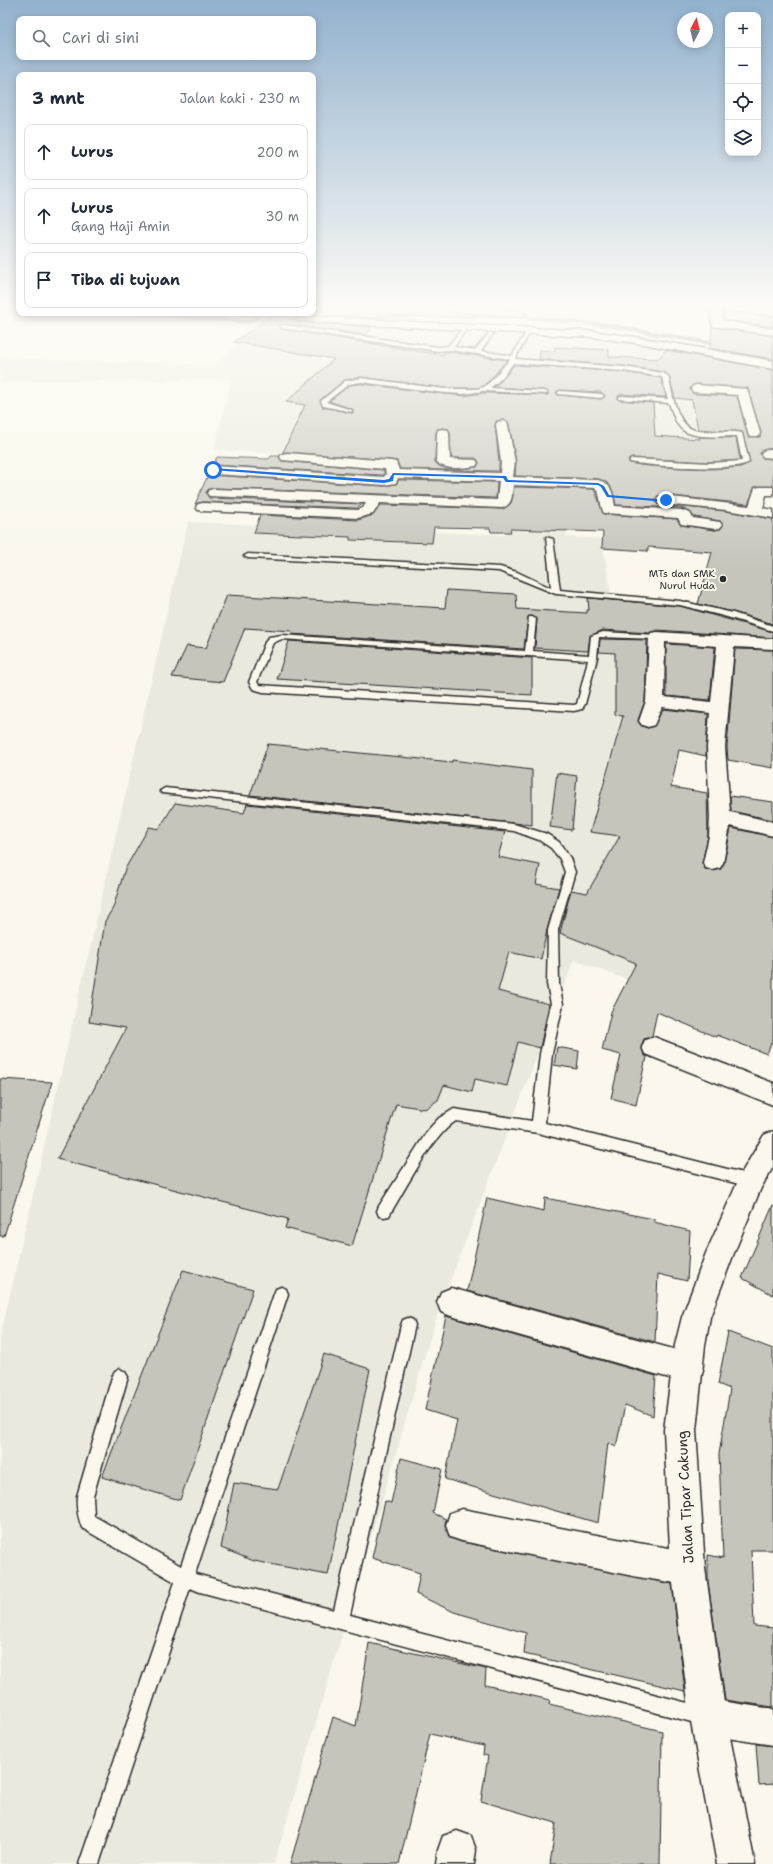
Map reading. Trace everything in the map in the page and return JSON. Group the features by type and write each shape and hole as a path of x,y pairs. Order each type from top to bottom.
{"street":[{"path":"740,434 760,432 744,395"},
{"path":"214,493 502,504 504,502 506,479 496,463 502,425"},
{"path":"443,433 443,461 445,463 496,463"},
{"path":"213,470 384,481 391,480 393,474 391,465 287,457"},
{"path":"393,474 418,474 598,484 603,486 607,496 609,510 682,514 686,521 715,525"},
{"path":"418,474 418,483 420,486 486,490"},
{"path":"755,511 760,491 773,490"},
{"path":"607,496 690,503 773,514"},
{"path":"203,507 358,514 368,511 375,499"},
{"path":"648,721 655,701 656,637 773,644"},
{"path":"713,863 719,836 720,817 716,747 726,641"},
{"path":"655,701 720,709"},
{"path":"720,817 773,829"},
{"path":"654,1047 773,1094"},
{"name":"Jalan Tipar Cakung","path":"736,1864 708,1717 688,1568 680,1430 690,1346 696,1317 720,1253 751,1181 773,1143"},
{"path":"451,1302 673,1364 688,1370"},
{"path":"462,1525 638,1560 688,1568"},
{"path":"708,1717 773,1727"}],"lane":[{"path":"332,395 323,402 325,404 350,411"},
{"path":"587,395 601,396"},
{"path":"632,461 713,465 744,463 746,460 740,434 697,433 685,430 676,415 670,395"},
{"path":"621,398 672,401"},
{"path":"549,539 556,592"},
{"path":"248,556 500,568 518,574 544,588 556,592 680,603 730,615 773,629"},
{"path":"529,653 532,619"},
{"path":"593,658 282,637 272,639 269,642 253,682 256,687 263,688 574,708 581,704 593,658 595,636 598,634 656,637"},
{"path":"165,791 514,828 543,837 555,845 566,858 570,872 553,930 553,984 557,1004 546,1054 538,1127"},
{"path":"384,1211 433,1134 443,1122 454,1115 538,1127 751,1181"},
{"path":"90,1864 281,1294"},
{"path":"340,1620 408,1325"},
{"path":"120,1377 85,1496 83,1508 88,1522 185,1578 200,1584 708,1717"}],"shaded area":[{"path":"228,395 697,395 714,432 756,430 767,474 563,492 567,537 602,539 617,630 624,711 601,787 680,793 744,930 700,1006 574,960 437,1315 274,1864 0,1864 0,1338 188,522 507,535 498,420 414,417 329,447 327,456 214,450"}],"building":[{"path":"294,395 326,395 320,400 323,407 353,413 352,409 329,401 337,395 558,395 601,399 605,396 604,395 620,395 618,397 619,400 653,403 655,436 700,439 699,437 736,438 740,460 709,462 632,458 628,460 630,463 640,465 711,469 741,467 750,462 742,432 698,429 692,400 675,398 674,395 737,396 748,436 760,437 761,433 750,395 773,395 773,448 763,450 760,453 763,458 773,459 773,486 755,487 748,504 663,495 658,496 655,499 657,504 726,511 773,519 773,624 733,612 698,604 712,552 648,547 648,551 602,548 603,532 510,529 511,532 491,532 490,528 434,527 432,543 350,540 350,537 254,533 260,515 358,520 373,515 381,505 503,509 511,503 514,487 594,489 604,514 677,519 681,525 715,530 720,529 723,526 720,521 694,517 690,512 681,508 616,505 610,486 598,479 515,476 516,462 509,425 507,421 502,420 497,421 495,425 499,471 400,469 397,461 391,460 283,452 305,405 286,402","holes":["438,429 448,429 450,433 451,458 476,458 479,462 477,467 449,469 439,466 435,462 436,433"]},
{"path":"636,395 665,395 666,397"},
{"path":"271,456 279,456 282,461 384,470 384,474 213,465 217,457 269,459"},
{"path":"208,475 384,486 396,484 399,480 497,482 496,498 214,488 209,489 206,492 209,498 363,504 357,508 203,502 195,504"},
{"path":"447,590 516,594 517,609 587,613 587,610 589,610 588,598 680,606 773,632 773,638 657,630 649,633 603,630 590,636 588,651 535,648 537,619 532,616 528,617 524,649 291,634 292,631 245,628 223,682 172,677 187,646 206,648 227,595 445,608"},
{"path":"600,639 647,640 645,701 638,720 642,726 648,728 654,726 663,709 708,714 706,756 679,750 671,787 707,793 708,836 702,863 705,869 713,871 721,869 724,863 731,828 773,837 773,1038 767,1054 717,1035 716,1037 657,1012 652,1036 644,1039 641,1046 644,1055 647,1057 636,1105 611,1098 621,1055 602,1050 611,1012 636,963 560,933 571,890 587,893 620,836 590,832 623,716 615,715 615,653 599,652"},
{"path":"289,641 532,658 532,695 277,679"},
{"path":"666,644 715,647 710,700 666,696"},
{"path":"735,649 773,650 773,768 728,760 727,747"},
{"path":"268,744 452,762 452,760 532,770 532,825 250,795"},
{"path":"557,773 577,776 572,830 550,827"},
{"path":"730,796 773,802 773,820 731,811"},
{"path":"175,803 244,813 247,804 505,832 498,857 540,865 536,884 559,888 547,930 541,959 509,952 498,991 549,1004 540,1048 518,1042 507,1086 475,1079 472,1092 444,1085 438,1100 425,1109 396,1104 352,1246 285,1228 288,1219 57,1159 126,1028 89,1022 105,921 113,908 125,869 149,827 159,829"},
{"path":"557,1047 579,1051 577,1069 554,1065"},
{"path":"0,1079 52,1082 4,1236 0,1236"},
{"path":"487,1198 544,1211 545,1198 654,1219 654,1222 690,1231 687,1281 658,1274 655,1342 467,1291"},
{"path":"773,1205 773,1295 742,1278"},
{"path":"183,1270 253,1289 180,1500 102,1477"},
{"path":"446,1316 656,1376 653,1416 625,1405 616,1447 608,1443 598,1523 445,1479 457,1420 425,1410"},
{"path":"728,1332 773,1349 773,1550 751,1550 754,1626 773,1628 773,1707 725,1700 708,1582 708,1555 723,1558 719,1454 730,1389 718,1384"},
{"path":"324,1354 370,1369 328,1575 254,1561 221,1548 234,1483 278,1489"},
{"path":"401,1458 442,1469 433,1513 446,1519 445,1525 450,1538 462,1542 672,1584 685,1691 524,1654 526,1633 454,1612 416,1594 420,1573 372,1558 385,1501 391,1503"},
{"path":"369,1643 486,1669 485,1685 550,1700 549,1704 662,1731 660,1864 550,1864 556,1823 481,1801 488,1756 483,1755 484,1746 430,1734 399,1864 290,1864 333,1717 356,1726"},
{"path":"756,1744 773,1746 773,1784 759,1785"}],"place":[{"name":"MTs dan SMK Nurul Huda","path":"723,579"}],"route":[{"path":"213,470 384,481 390,481 393,474 506,477 506,481 598,484 603,486 607,496 666,500"}]}
